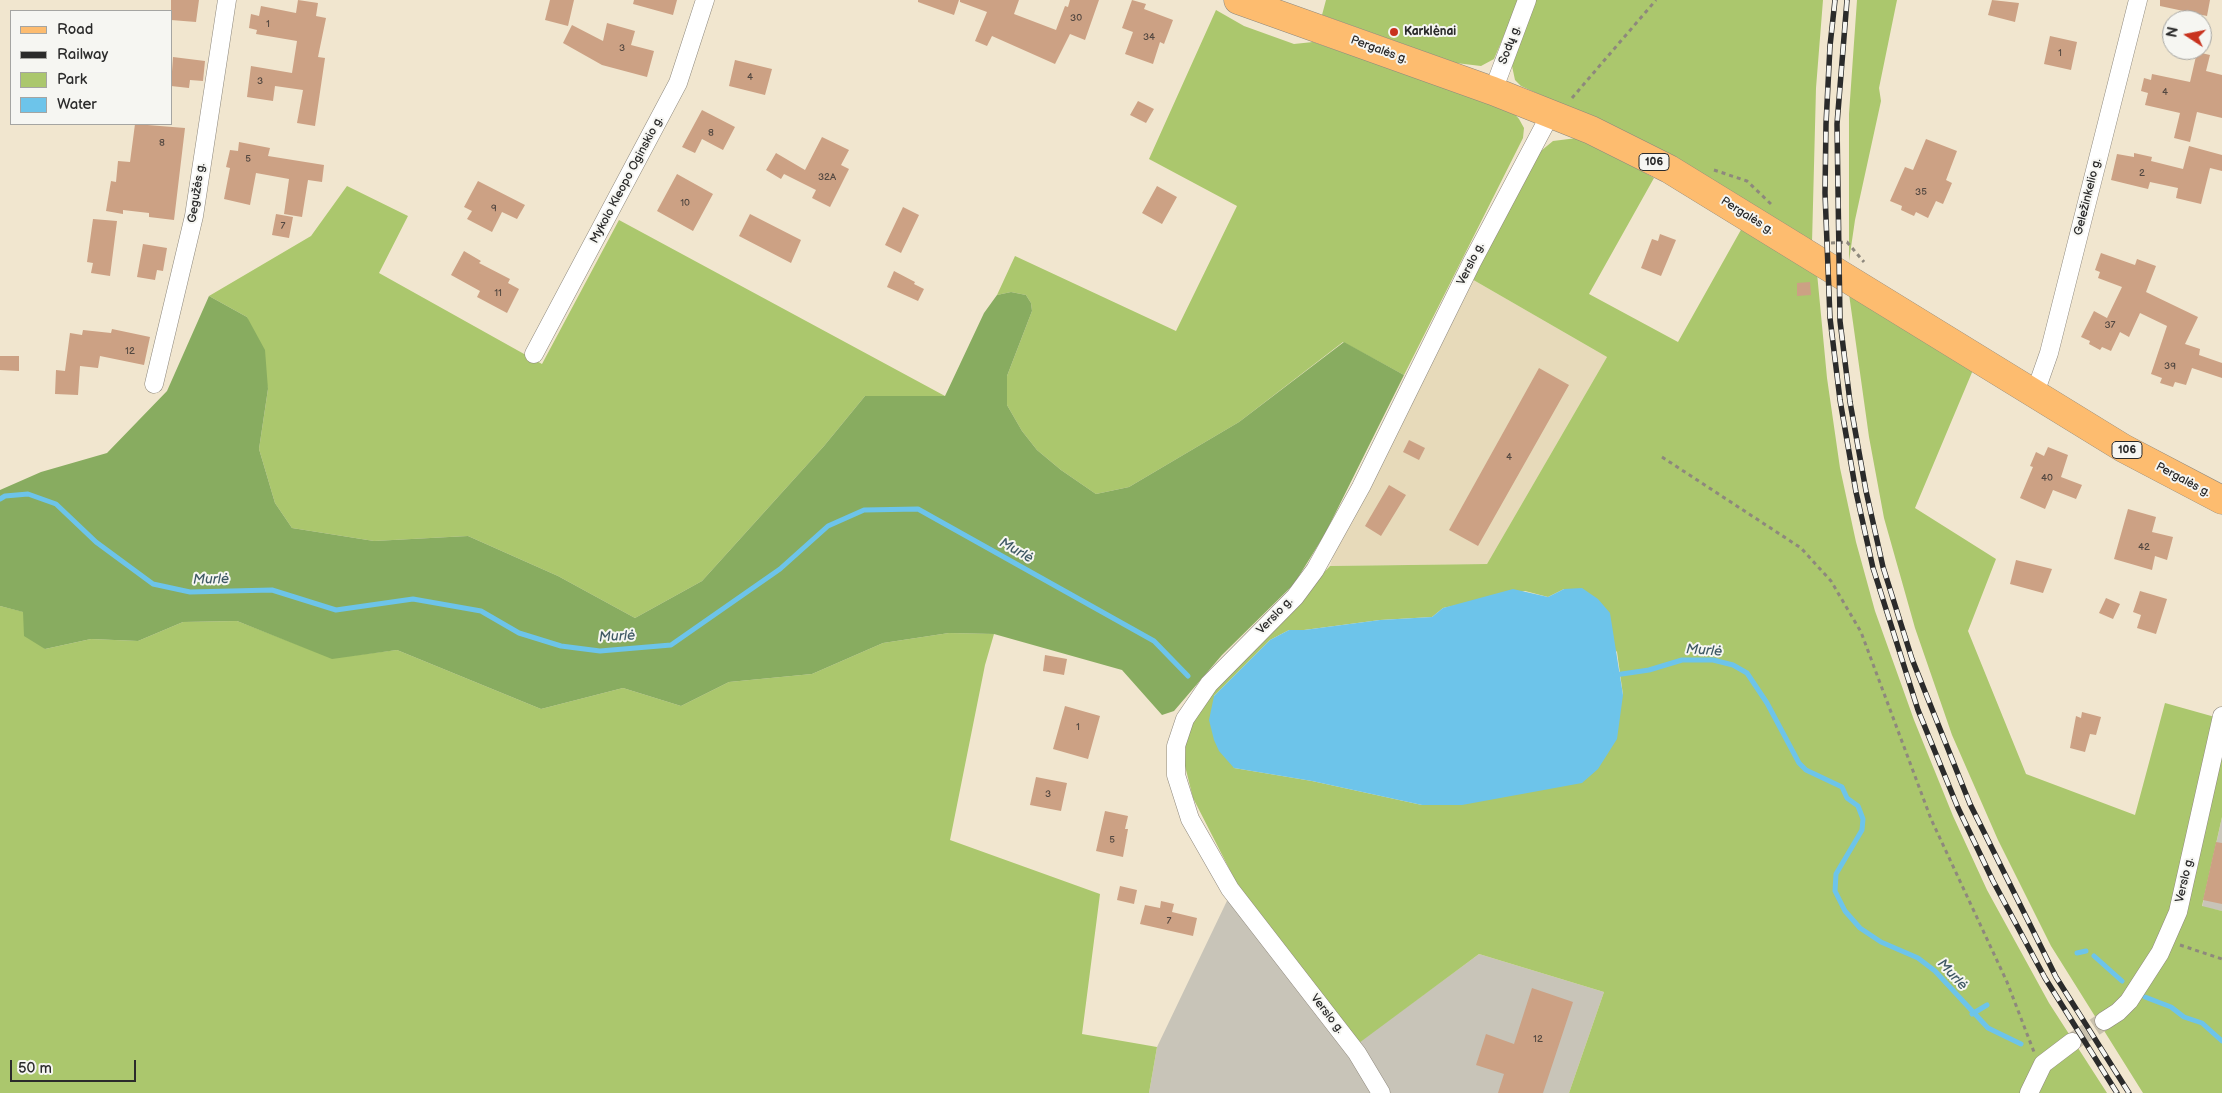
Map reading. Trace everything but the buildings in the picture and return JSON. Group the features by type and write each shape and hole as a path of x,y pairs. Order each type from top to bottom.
{"main road":[{"name":"Pergalės g.","path":"1238,0 1551,113 1591,130 1668,169 2124,448 2222,500"}],"street":[{"name":"Gegužės g.","path":"154,384 194,216 227,0"},
{"name":"Mykolo Kleopo Oginskio g.","path":"534,354 678,83 705,0"},
{"name":"Sodų g.","path":"1493,91 1527,0"},
{"name":"Geležinkelio g.","path":"2035,393 2049,353 2138,0"},
{"name":"Verslo g.","path":"1381,1093 1357,1053 1230,889 1190,819 1176,775 1176,746 1185,719 1209,684 1294,597 1315,570 1362,487 1472,262 1551,113"},
{"name":"Verslo g.","path":"2104,1021 2118,1012 2129,1001 2160,953 2178,912 2222,716"},
{"path":"2029,1093 2043,1064 2072,1042"}],"path":[{"path":"1551,113 1576,96 1656,0"},
{"path":"1662,457 1801,548 1831,580 1861,632 1931,819 2007,982 2034,1052 2043,1064"},
{"path":"2165,940 2222,959"}],"shaded area":[{"path":"1470,278 1607,357 1487,564 1330,566 1338,542"},
{"path":"2222,817 2222,911 2202,907"},
{"path":"1236,882 1359,1042 1479,954 1604,992 1569,1093 1149,1093 1157,1047"}],"green space":[{"path":"1326,0 1519,0 1494,59 1481,66 1456,63 1322,15"},
{"path":"1535,0 1823,0 1816,88 1812,243 1628,135 1521,86 1515,80 1512,66"},
{"path":"1857,0 1897,0 1879,88 1881,101 1855,220 1849,261 1849,114"},
{"path":"1216,10 1244,26 1294,44 1313,42 1502,107 1513,112 1519,119 1524,128 1523,138 1404,375 1343,342 1239,422 1129,487 1096,494 1061,470 1037,450 1022,431 1007,405 1007,376 1032,311 1031,303 1026,295 1011,292 997,295 1015,256 1176,331 1237,206 1149,159"},
{"path":"1577,138 1591,142 1654,178 1589,294 1678,342 1742,228 1817,273 1827,378 1840,468 1856,542 1875,611 1914,720 1953,816 1987,890 2049,1003 2107,1093 1569,1093 1604,992 1479,954 1359,1043 1236,882 1193,798 1185,766 1186,733 1202,702 1330,566 1487,564 1607,357 1470,278 1536,155 1553,141","holes":["1564,589 1617,652 1623,695 1422,805 1312,781 1234,768 1214,696 1270,640 1289,630 1304,630 1380,620 1432,617 1443,608 1525,591 1548,597"]},
{"path":"347,186 408,216 379,273 542,364 619,220 945,396 865,396 824,446 702,581 635,618 558,576 468,536 374,541 292,528 275,503 259,449 268,389 247,317 209,296 311,236"},
{"path":"1011,292 1026,295 1031,303 1032,311 1007,376 1007,405 1022,431 1037,450 1061,470 1096,494 1129,487 1239,422 1344,342 1404,375 1325,534 1294,584 1222,655 1174,711 1162,715 1122,670 994,634 949,633 883,643 812,674 729,682 681,706 623,688 541,709 397,650 332,659 237,621 183,622 138,641 91,639 45,649 24,636 23,612 0,606 0,490 41,472 107,453 167,391 209,296 247,317 265,350 268,389 259,449 275,503 292,528 374,541 468,536 558,576 635,618 702,581 824,446 865,396 945,396 984,313 997,295"},
{"path":"1849,294 1973,370 1915,508 1996,559 1968,631 2026,774 2135,815 2165,703 2222,719 2222,817 2202,906 2222,911 2222,1093 2143,1093 2051,946 1998,840 1952,735 1915,628 1884,518 1869,437"},
{"path":"0,606 24,612 45,649 91,639 138,641 183,622 237,621 332,658 397,650 541,709 623,688 681,706 729,682 812,674 883,643 949,633 994,634 985,665 950,840 1100,894 1082,1034 1157,1047 1149,1093 0,1093"}],"water":[{"path":"1582,588 1598,599 1610,613 1623,695 1617,739 1598,769 1582,783 1462,805 1422,805 1312,781 1234,768 1219,751 1214,740 1209,720 1214,696 1270,640 1289,630 1304,630 1380,620 1432,617 1443,608 1513,589 1548,597 1564,589"}],"waterway":[{"name":"Murlė","path":"0,499 5,496 28,494 56,504 96,542 153,584 190,592 272,590 336,610 413,599 481,611 519,633 561,646 600,651 671,645 780,569 828,526 864,510 918,509 1154,641 1188,676"},
{"name":"Murlė","path":"1615,675 1649,670 1682,660 1713,660 1733,665 1747,673 1767,703 1799,763 1806,770 1842,787 1847,798 1858,806 1863,819 1862,830 1836,874 1835,891 1845,911 1860,928 1881,942 1918,958 1935,971 1988,1028 2021,1044"},
{"name":"Murlė","path":"2077,953 2086,951"},
{"name":"Murlė","path":"2094,956 2122,981"},
{"name":"Murlė","path":"2145,997 2171,1007 2184,1017 2202,1023 2222,1041"},
{"name":"Murlė","path":"1972,1014 1987,1005"}],"tunnel":[{"path":"2072,1042 2104,1021"}],"railway":[{"path":"1835,0 1830,46 1826,124 1825,193 1830,318 1840,400 1856,492 1873,568 1918,710 1958,808 1993,881 2045,978 2117,1093"},
{"path":"1847,0 1837,124 1840,321 1850,402 1866,491 1883,567 1912,659 1970,804 2056,977 2129,1093"}],"place":[{"name":"Karklėnai","path":"1394,32"}]}
